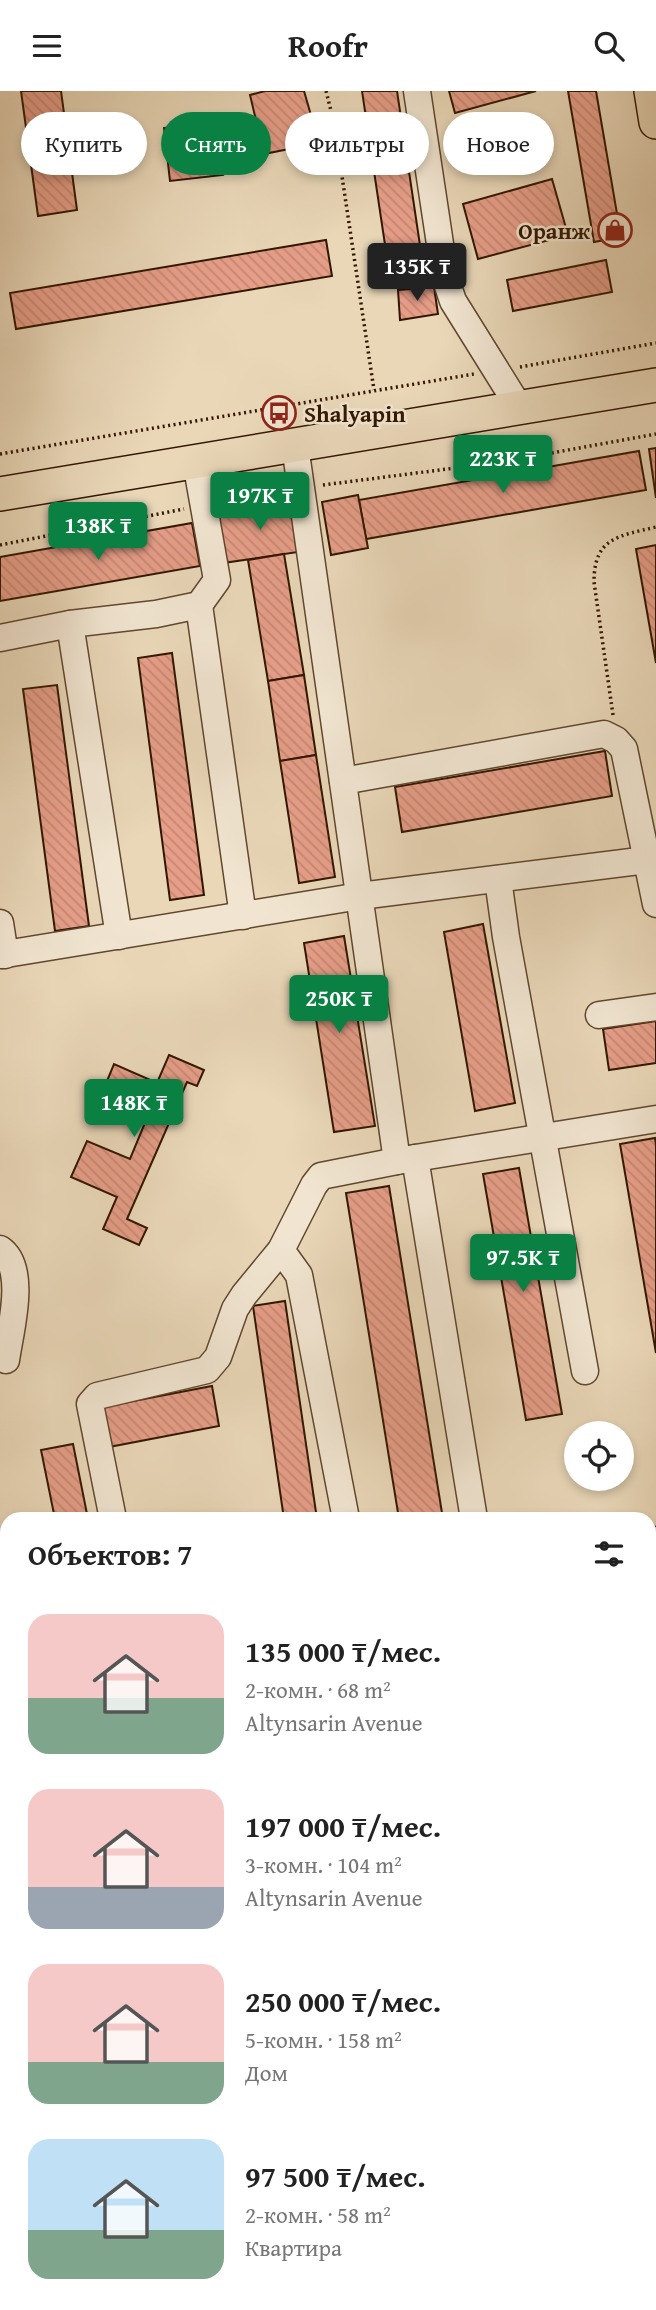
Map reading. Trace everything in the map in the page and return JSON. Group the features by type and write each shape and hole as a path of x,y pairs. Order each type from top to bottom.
{"main road":[{"path":"651,91 656,121"},
{"path":"0,494 656,385"}],"street":[{"path":"417,91 444,277 453,301 519,407"},
{"path":"295,446 360,896 406,1160 473,1512"},
{"path":"0,638 69,624 156,614 199,605 217,580 196,462"},
{"path":"199,605 243,916"},
{"path":"69,624 120,936"},
{"path":"343,781 604,734 616,740 624,749 656,904"},
{"path":"0,923 2,955 360,896 647,860"},
{"path":"498,879 506,937 585,1371"},
{"path":"599,1015 656,1007"},
{"path":"112,1512 90,1404 97,1396 207,1370 218,1357 235,1309 281,1250 321,1176 656,1119"},
{"path":"0,1249 5,1252 17,1279 6,1360"},
{"path":"281,1250 299,1275 345,1512"}],"path":[{"path":"0,454 374,390 334,123 326,91"},
{"path":"0,545 301,488 502,462 656,434"},
{"path":"616,740 594,583 594,566 602,549 614,537 656,527"}],"building":[{"path":"21,91 61,91 64,112 24,112"},
{"path":"265,91 304,91 310,112 285,112 285,150 271,153 271,112 254,112 250,95"},
{"path":"362,91 397,91 400,112 365,112"},
{"path":"449,91 536,91 459,112 455,112"},
{"path":"568,91 596,91 621,237 594,242"},
{"path":"32,175 72,175 77,210 38,216"},
{"path":"169,175 223,175 170,181"},
{"path":"375,175 410,175 421,252 387,258"},
{"path":"552,179 568,235 478,259 463,204"},
{"path":"326,240 332,276 16,329 10,293"},
{"path":"606,260 612,292 513,311 507,280"},
{"path":"434,287 438,314 400,320 398,290"},
{"path":"656,448 656,498 649,449"},
{"path":"639,451 646,490 366,539 359,500"},
{"path":"358,495 368,548 331,555 322,502"},
{"path":"298,501 305,551 223,563 215,513"},
{"path":"192,523 200,566 0,601 0,557"},
{"path":"656,545 656,663 636,549"},
{"path":"284,554 304,675 268,681 248,560"},
{"path":"172,653 204,895 170,900 138,658"},
{"path":"304,675 316,755 280,761 268,681"},
{"path":"57,685 89,926 55,931 23,689"},
{"path":"605,751 612,796 402,832 395,787"},
{"path":"316,755 335,877 299,883 280,761"},
{"path":"483,924 515,1103 475,1111 444,932"},
{"path":"344,936 375,1126 334,1132 304,943"},
{"path":"656,1021 656,1063 609,1070 603,1029"},
{"path":"169,1055 204,1070 197,1086 187,1082 127,1219 147,1228 139,1245 103,1229 117,1197 71,1177 87,1141 130,1159 147,1118 100,1098 114,1064 157,1083"},
{"path":"655,1138 656,1145 656,1353 620,1144"},
{"path":"519,1168 562,1414 526,1420 483,1174"},
{"path":"389,1186 442,1512 398,1512 346,1193"},
{"path":"285,1301 316,1512 283,1512 253,1306"},
{"path":"212,1386 219,1426 109,1447 102,1407"},
{"path":"73,1444 87,1512 54,1512 41,1450"}],"place":[{"name":"Оранж","path":"615,230"},
{"name":"Shalyapin","path":"279,413"}]}
